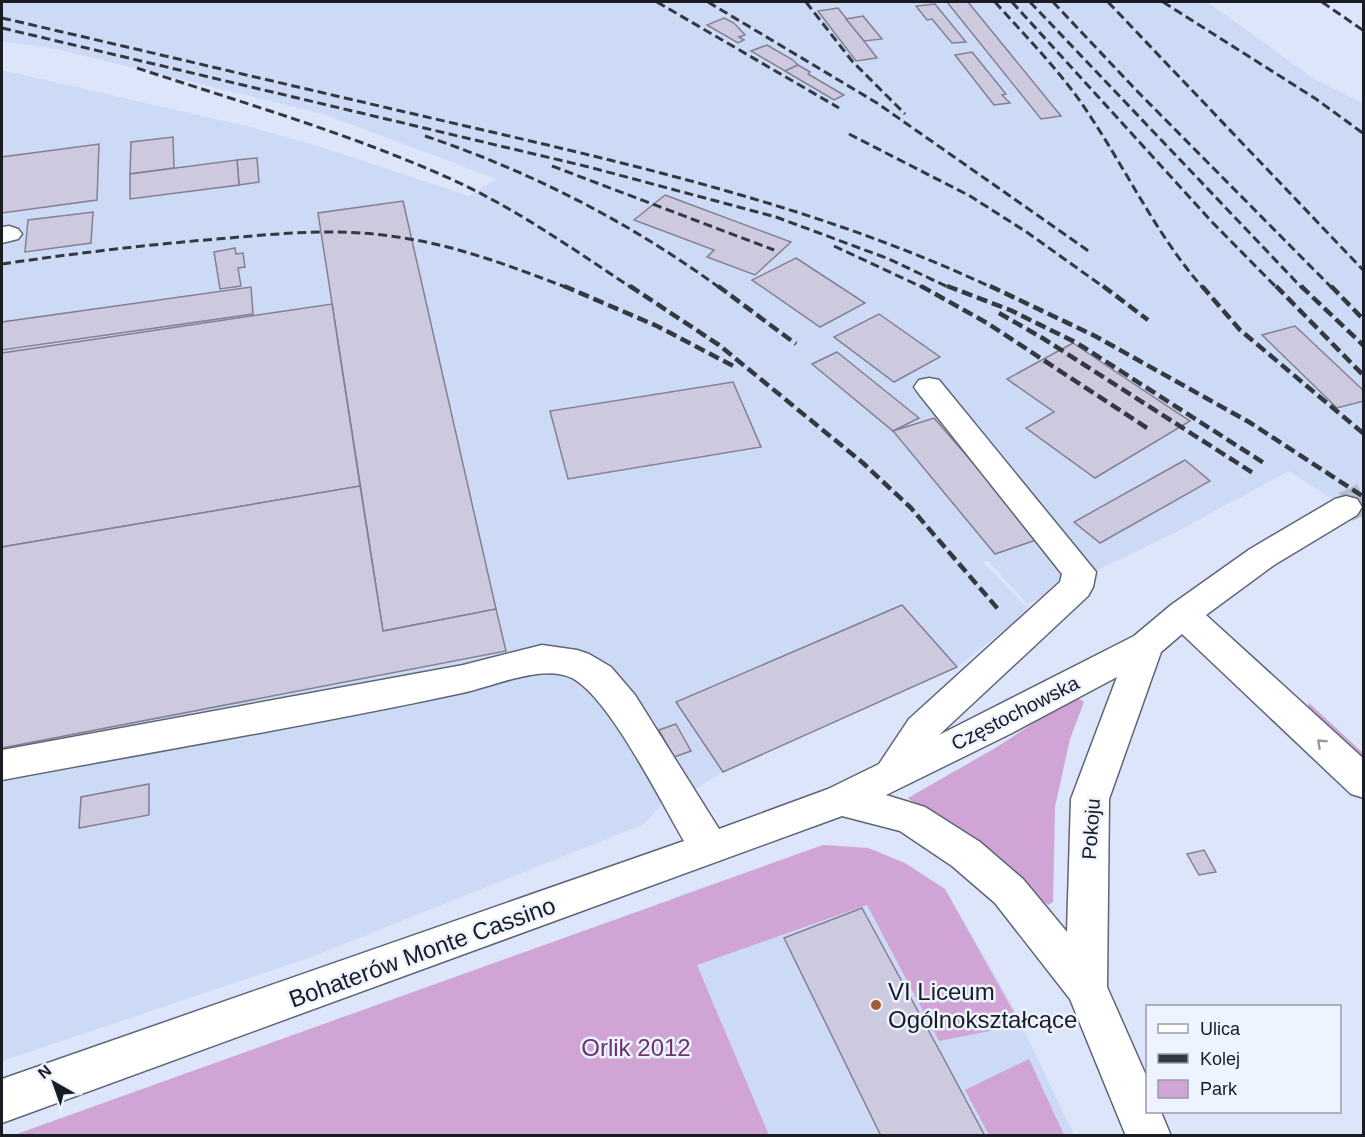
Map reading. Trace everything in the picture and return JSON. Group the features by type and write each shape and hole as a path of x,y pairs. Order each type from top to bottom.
{"street":[{"path":"893,774 922,729 1076,587 1079,572 929,387"},
{"name":"Częstochowska","path":"841,800 999,723 1146,645 1183,614 1262,557 1346,507"},
{"path":"1183,614 1364,783"},
{"name":"Pokoju","path":"1086,987 1090,799 1146,645"},
{"path":"2,765 463,679 542,659 577,664 599,677 622,705 710,849"},
{"name":"Pokoju","path":"841,800 911,818 966,854 1009,891 1086,987 1149,1136"},
{"name":"Bohaterów Monte Cassino","path":"2,1101 710,849 841,800"}],"shaded area":[{"path":"2,2 1207,2 1313,78 1363,103 1363,519 1289,471 1176,532 1027,604 988,561 983,562 1029,610 957,667 723,772 695,789 664,802 644,824 306,959 2,1061 2,70 246,126 318,146 469,196 497,179 323,114 56,49 2,41"},
{"path":"823,845 868,848 905,863 945,889 1012,1005 1074,1135 769,1135 685,937 675,897"}],"green space":[{"path":"1075,696 1084,702 1070,739 1055,807 1053,902 1048,905 908,798 997,747"},
{"path":"1309,703 1363,753 1363,766 1308,708"},
{"name":"Orlik 2012","path":"823,845 868,848 905,863 945,889 1021,1025 939,1041 867,905 697,965 769,1135 14,1135"},
{"path":"1029,1059 1064,1135 989,1135 965,1090"}],"building":[{"path":"947,2 968,2 1061,116 1041,119"},
{"path":"935,4 966,42 952,43 932,19 927,20 916,6"},
{"path":"838,8 877,58 856,61 818,11"},
{"path":"863,16 882,39 864,41 846,19"},
{"path":"724,18 734,23 745,35 739,37 744,40 738,43 707,25"},
{"path":"767,45 798,65 785,71 751,51"},
{"path":"972,52 1006,94 1002,95 1010,103 994,105 955,55"},
{"path":"798,65 810,72 808,74 844,95 834,100 785,71"},
{"path":"173,137 174,168 130,174 131,142"},
{"path":"99,144 97,200 2,213 2,157"},
{"path":"257,158 259,182 239,185 237,160"},
{"path":"237,160 239,185 130,199 130,174"},
{"path":"665,195 791,242 755,275 707,257 714,250 634,220"},
{"path":"403,201 496,609 383,631 318,213"},
{"path":"93,212 91,243 25,252 28,220"},
{"path":"235,248 236,254 243,253 245,267 238,268 241,286 220,289 214,252"},
{"path":"796,258 865,303 820,327 752,280"},
{"path":"251,287 253,314 2,350 2,322"},
{"path":"332,304 360,486 2,547 2,353"},
{"path":"879,314 940,357 894,382 834,337"},
{"path":"1295,326 1364,391 1364,401 1337,408 1262,335"},
{"path":"1073,343 1190,421 1095,478 1026,428 1054,412 1007,379"},
{"path":"837,352 919,418 893,431 812,364"},
{"path":"733,382 761,447 568,479 550,411"},
{"path":"934,418 1039,539 995,554 893,431"},
{"path":"1185,460 1210,481 1100,543 1074,522"},
{"path":"360,486 383,631 496,609 506,651 2,748 2,547"},
{"path":"902,605 957,667 723,772 676,702"},
{"path":"676,724 691,751 674,757 659,730"},
{"path":"149,784 149,815 79,828 81,797"},
{"path":"1204,850 1216,872 1199,875 1187,854"},
{"path":"862,908 985,1136 881,1136 784,938"}],"tunnel":[{"path":"1346,507 1364,498"}],"railway":[{"path":"657,2 839,108"},
{"path":"708,2 877,103 1090,252"},
{"path":"806,2 852,61 905,114"},
{"path":"995,2 1046,59 1081,103 1158,227 1203,288"},
{"path":"1012,2 1213,223 1277,288"},
{"path":"1030,2 1302,288"},
{"path":"1053,2 1136,90 1332,288"},
{"path":"1108,2 1364,271"},
{"path":"1163,2 1316,99 1364,134"},
{"path":"1322,2 1364,31"},
{"path":"2,18 670,175 802,214 866,236 930,260 993,288"},
{"path":"2,28 589,167 776,217 889,259 950,288"},
{"path":"137,68 337,134 415,163 500,204 632,288"},
{"path":"849,134 970,196 1028,233 1105,288"},
{"path":"425,136 503,166 615,220 651,241 720,288"},
{"path":"552,166 774,250"},
{"path":"2,264 201,240 334,232 376,234 441,245 568,288"},
{"path":"834,246 924,288"},
{"path":"564,286 657,326 737,368"},
{"path":"630,286 719,345 863,463 911,508 998,609"},
{"path":"718,286 796,344"},
{"path":"921,286 987,323 1150,430"},
{"path":"947,286 1010,310 1077,343 1267,465"},
{"path":"990,286 1095,336 1249,422 1364,497"},
{"path":"1103,286 1148,320"},
{"path":"1202,286 1240,330 1364,434"},
{"path":"1276,286 1364,376"},
{"path":"1301,286 1364,346"},
{"path":"1331,286 1364,320"},
{"path":"999,313 1044,339 1253,473"}],"place":[{"name":"VI Liceum Ogólnokształcące","path":"876,1005"}]}
